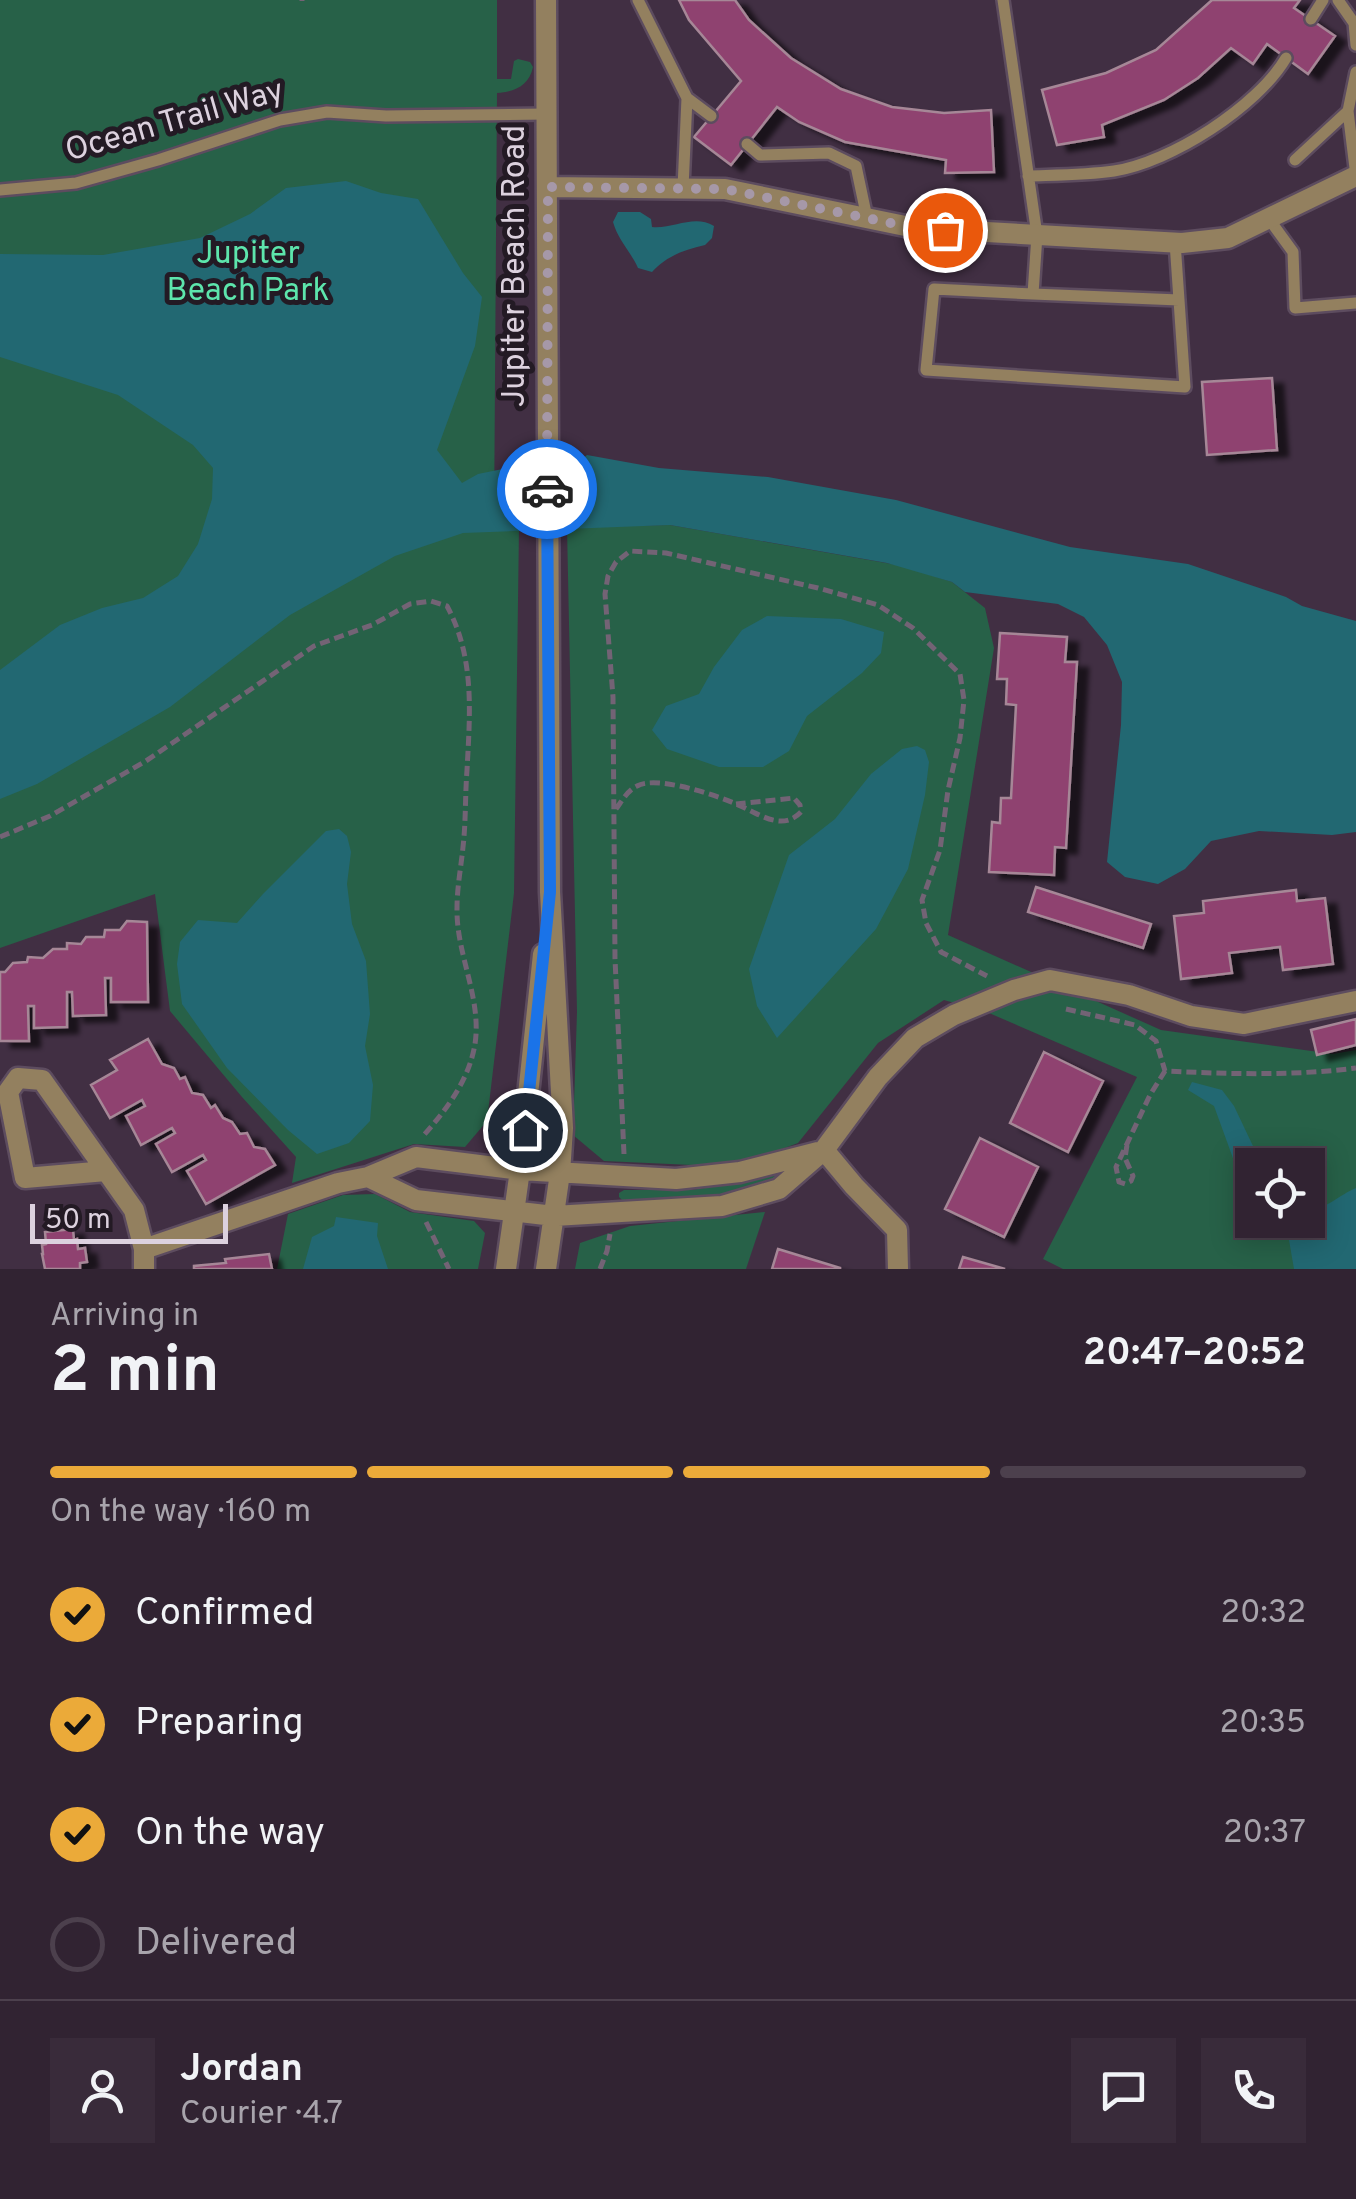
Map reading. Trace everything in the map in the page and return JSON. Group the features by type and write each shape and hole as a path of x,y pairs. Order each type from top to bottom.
{"street":[{"name":"Jupiter Beach Road","path":"546,0 550,892 563,1128 546,1269"},
{"path":"548,187 725,189 915,228 1176,242 1228,238 1356,176"},
{"name":"Jupiter Beach Road","path":"506,1269 550,892"},
{"path":"368,1177 416,1200 554,1216 722,1206 779,1189 824,1150 878,1076 915,1038 1014,990 1050,980 1129,996 1191,1016 1244,1024 1356,1001"},
{"path":"106,1171 25,1178 8,1092 18,1078 42,1080 134,1210 144,1259 338,1182 368,1177 416,1157 520,1170 676,1178 740,1172 824,1150"},
{"path":"824,1150 898,1230 898,1269"}],"lane":[{"path":"638,0 687,98 710,116"},
{"path":"1003,0 1037,235 1034,294"},
{"path":"1311,20 1324,0"},
{"path":"1338,0 1354,23 1356,44"},
{"path":"1028,176 1116,170 1155,158 1219,126 1275,76 1286,58"},
{"path":"1356,72 1348,110 1356,176"},
{"path":"683,188 687,98"},
{"path":"1295,160 1348,110"},
{"name":"Ocean Trail Way","path":"0,190 76,184 280,120 327,112 386,116 546,114"},
{"path":"747,144 760,155 829,153 856,166 867,218"},
{"path":"1269,219 1293,252 1294,308 1356,302"},
{"path":"1176,242 1185,387 926,370 934,290 1179,300"}],"path":[{"path":"620,1176 625,1148 616,959 614,698 605,594 608,576 616,562 630,551 666,553 878,605 913,628 960,674 964,700 960,738 940,850 922,900 926,922 941,952 1014,990"},
{"path":"0,838 50,816 146,761 314,646 372,625 410,604 430,601 446,606 460,630 468,672 470,720 456,910 476,1010 476,1028 462,1084 418,1141 416,1157"},
{"path":"616,810 626,794 639,784 658,782 736,804 779,822 794,819 801,812 794,798 736,804"},
{"path":"1051,1006 1134,1026 1156,1041 1165,1071 1150,1095 1116,1167 1119,1182 1125,1184 1133,1176 1125,1158 1127,1145"},
{"path":"1165,1071 1230,1074 1356,1068"},
{"path":"416,1200 449,1269"},
{"path":"600,1269 613,1213"}],"green space":[{"name":"Jupiter Beach Park","path":"0,0 497,0 497,79 511,79 514,61 518,59 533,67 520,87 497,93 494,526 519,528 514,893 487,1121 465,1147 414,1144 292,1183 296,1157 170,1011 155,894 0,948"},
{"path":"670,525 903,566 952,582 985,608 994,648 948,935 1161,1030 1333,1054 1356,1050 1356,1269 1063,1269 1043,1259 1137,1077 989,1013 944,1000 878,1043 798,1143 766,1155 714,1166 604,1161 573,1135 577,1012 567,527"},
{"path":"766,1171 775,1172 776,1178 720,1198 623,1201 619,1197 624,1190 719,1186"},
{"path":"375,1194 410,1212 474,1221 485,1233 478,1269 277,1269 288,1214 343,1195"},
{"path":"765,1212 746,1269 575,1269 580,1243 630,1226"}],"shaded area":[{"path":"346,181 381,193 418,199 482,297 475,346 437,450 462,483 478,474 518,466 572,467 587,455 659,468 768,477 896,500 1070,547 1188,564 1302,606 1356,621 1356,832 1332,835 1259,831 1211,841 1185,869 1158,884 1125,877 1107,862 1122,682 1107,645 1084,617 1058,604 965,592 952,582 887,563 670,525 463,533 395,556 290,615 170,707 37,784 0,799 0,670 60,625 102,608 143,598 178,576 198,544 212,499 213,468 193,445 118,395 0,357 0,254 103,255 200,238 250,214 286,188"},
{"path":"618,212 640,212 651,219 652,227 706,223 714,226 712,238 705,245 670,258 652,272 638,268 621,240 613,222"},
{"path":"767,616 841,619 884,632 881,653 807,716 789,751 763,767 719,767 667,749 652,730 666,706 699,694 742,630"},
{"path":"917,746 925,750 929,762 908,869 876,929 777,1038 757,1006 749,969 789,855 835,819 871,774 902,749"},
{"path":"339,829 347,836 351,852 347,884 352,924 366,961 370,1014 365,1046 373,1085 370,1121 349,1143 317,1154 227,1068 182,1004 177,964 180,942 198,920 237,923 326,831"},
{"path":"1192,1082 1222,1090 1254,1148 1235,1148 1235,1164 1214,1106 1188,1090"},
{"path":"1356,1188 1356,1269 1294,1269 1287,1238 1325,1238 1325,1206"},
{"path":"336,1217 378,1223 377,1236 388,1269 303,1269 312,1237 334,1226"}],"pier":[{"path":"521,461 564,462 565,533 521,535"}],"building":[{"path":"679,0 735,0 749,20 791,58 841,89 892,107 944,113 991,110 994,172 945,173 946,160 845,142 799,122 777,107 731,165 694,137 741,81 689,20"},
{"path":"1212,0 1300,0 1294,8 1335,36 1308,74 1267,44 1253,64 1231,48 1198,78 1164,100 1102,125 1104,137 1057,145 1042,90 1106,73 1156,50"},
{"path":"1272,378 1277,450 1207,455 1202,382"},
{"path":"1000,633 1067,637 1065,662 1077,662 1066,848 1055,847 1054,875 989,872 992,822 1000,823 1001,798 1011,798 1016,705 1006,704 1007,679 997,679"},
{"path":"1036,887 1151,924 1143,948 1028,912"},
{"path":"1296,890 1297,901 1325,898 1333,964 1283,970 1280,947 1229,953 1232,973 1181,979 1174,916 1204,913 1203,901"},
{"path":"127,921 147,922 148,1002 111,1002 111,978 105,978 106,1015 73,1016 72,992 67,992 67,1027 34,1028 34,1006 28,1006 29,1041 0,1041 0,972 13,963 27,962 28,957 43,958 53,949 67,949 67,943 81,944 86,937 104,937 105,930 120,930"},
{"path":"1356,1019 1356,1045 1317,1055 1311,1030"},
{"path":"148,1039 162,1064 174,1068 180,1079 185,1077 192,1093 203,1095 211,1108 215,1105 240,1134 247,1133 254,1147 265,1149 275,1165 206,1204 187,1171 206,1160 203,1155 172,1172 156,1144 175,1133 172,1128 141,1145 126,1116 145,1106 142,1100 110,1118 91,1085 117,1070 110,1060"},
{"path":"1044,1052 1103,1081 1068,1152 1010,1123"},
{"path":"980,1138 1038,1167 1004,1237 945,1209"},
{"path":"73,1229 78,1249 85,1248 87,1262 80,1263 80,1269 45,1269 45,1232"},
{"path":"778,1249 840,1268 840,1269 772,1269"},
{"path":"269,1254 272,1269 194,1269 226,1263 225,1259"},
{"path":"963,1257 1005,1269 959,1269"}],"way so far":[{"path":"547,489 548,187 725,189 915,228 945,230"}],"route":[{"path":"525,1130 550,892 547,489"}]}
